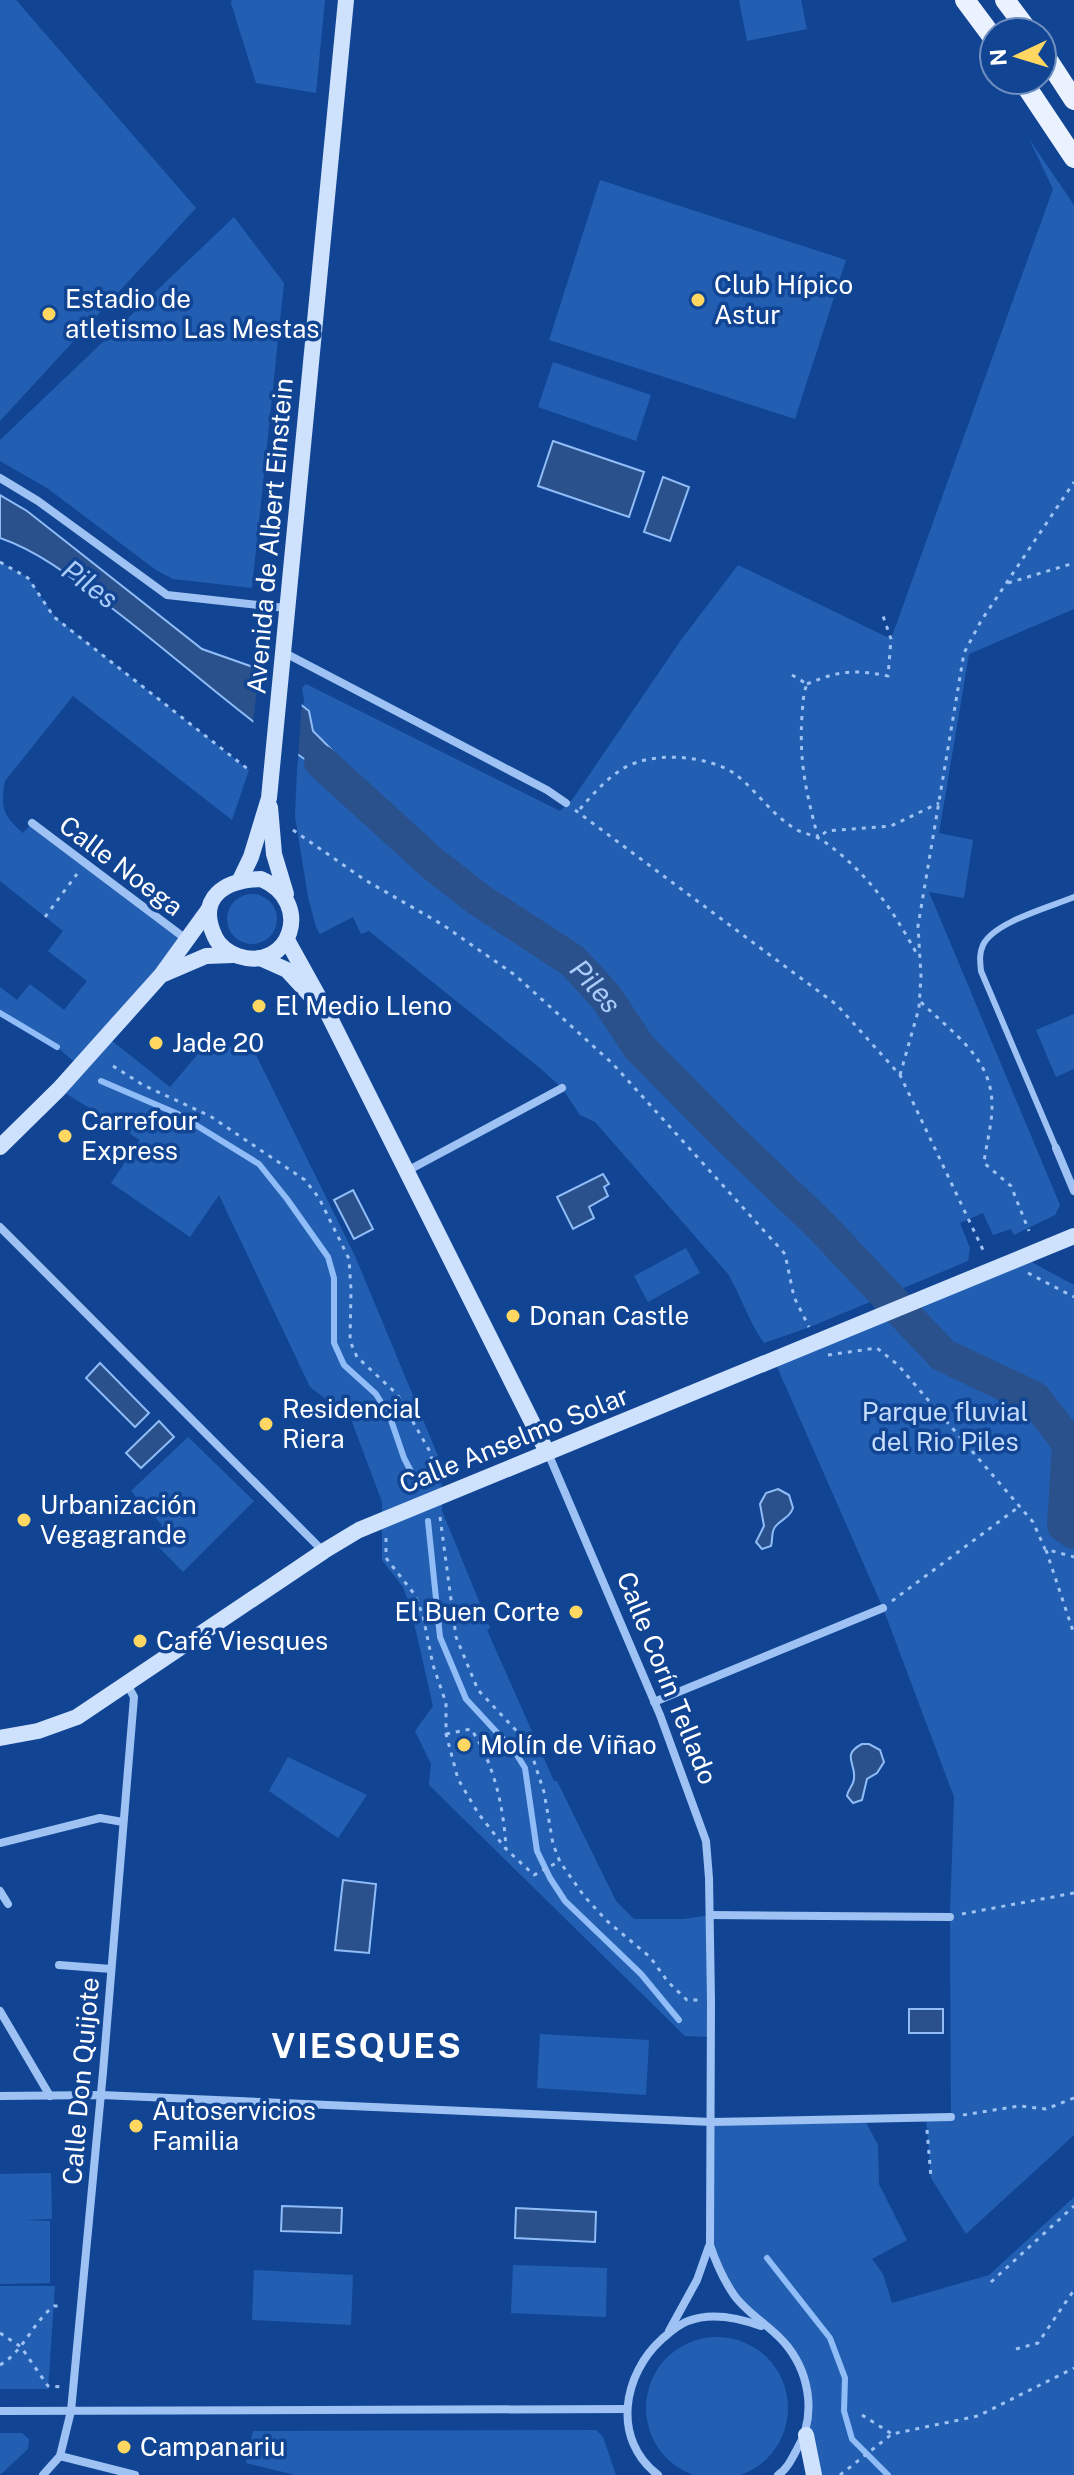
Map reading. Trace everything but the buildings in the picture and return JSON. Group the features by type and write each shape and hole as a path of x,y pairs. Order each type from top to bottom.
{"main road":[{"path":"965,0 978,17"},
{"path":"1058,76 1074,100"},
{"path":"1033,96 1074,158"}],"street":[{"name":"Avenida de Albert Einstein","path":"240,880 251,857 269,798 346,0"},
{"path":"0,478 38,501 167,595 286,608"},
{"path":"283,652 547,790 566,803"},
{"path":"162,974 206,956 260,958 273,953 287,940 292,926 292,912 274,854 269,798"},
{"name":"Calle Noega","path":"32,823 186,939"},
{"path":"0,1147 59,1089 162,974 226,884 261,879 274,884 287,899"},
{"path":"209,909 216,940 233,955"},
{"name":"Calle Corín Tellado","path":"287,940 327,1012 547,1452 654,1702 706,1841 711,2001 710,2245 697,2280 667,2335"},
{"name":"Calle Corín Tellado","path":"260,958 287,970 327,1012"},
{"path":"406,1171 562,1088"},
{"path":"1056,1148 1074,1191"},
{"path":"0,1227 324,1551"},
{"name":"Calle Anselmo Solar","path":"0,1738 38,1731 77,1717 359,1530 1074,1236"},
{"path":"654,1702 883,1608"},
{"name":"Calle Don Quijote","path":"43,2475 60,2456 71,2411 134,1697 127,1684"},
{"path":"0,1843 100,1818 123,1822"},
{"path":"0,1891 8,1904"},
{"path":"710,1915 950,1917"},
{"path":"59,1965 111,1969"},
{"path":"0,2011 50,2096"},
{"path":"0,2096 101,2095 711,2122 951,2117"},
{"name":"Calle Corín Tellado","path":"710,2245 720,2273 736,2298 787,2346 801,2371 808,2399 806,2435"},
{"path":"658,2475 646,2472 632,2439 627,2409 632,2380 647,2353 687,2321 714,2317 740,2319 766,2327"},
{"path":"0,2411 627,2409"},
{"path":"778,2475 785,2470 806,2435"},
{"path":"806,2435 814,2475"},
{"path":"60,2456 135,2475"}],"lane":[{"path":"1056,1148 981,971 979,954 994,931 1074,897"}],"path":[{"path":"900,1075 919,1001 918,926 964,653 981,621 1074,482"},
{"path":"0,562 28,578 54,617 249,770"},
{"path":"1008,583 1074,563"},
{"path":"818,838 803,781 800,737 804,691 807,684 835,672 864,671 888,676 891,639 883,616"},
{"path":"792,675 807,684"},
{"path":"577,812 602,785 626,767 659,756 699,759 734,773 794,829 818,838 854,866 894,911 920,959"},
{"path":"566,803 837,1005 900,1075 984,1252"},
{"path":"818,838 827,831 891,826 939,803"},
{"path":"293,830 365,880 443,925 515,975 613,1064 785,1254 794,1297 822,1353 833,1357 877,1348 888,1356 1033,1522 1074,1634"},
{"path":"45,917 84,864"},
{"path":"919,1001 969,1047 984,1066 990,1082 992,1108 984,1163 1011,1186 1029,1231"},
{"path":"113,1066 143,1085 210,1116 305,1180 319,1198 349,1259 350,1341 353,1349 368,1370 397,1394 429,1450 437,1475"},
{"path":"1022,1270 1074,1297"},
{"path":"883,1608 1020,1506"},
{"path":"440,1513 456,1637 478,1690 528,1743 544,1792 553,1844 560,1862 584,1896 607,1921 650,1957 668,1982 687,2000 711,2001"},
{"path":"387,1518 386,1558 415,1595 423,1616 433,1665 446,1703 446,1734 458,1779 478,1813 506,1849 534,1875 560,1862"},
{"path":"1045,1549 1074,1557"},
{"path":"446,1734 471,1729 477,1737 502,1807 506,1849"},
{"path":"950,1917 1074,1893"},
{"path":"951,2117 1019,2106 1046,2109 1074,2098"},
{"path":"926,2118 931,2178"},
{"path":"991,2282 1074,2206"},
{"path":"1016,2349 1038,2343 1074,2290"},
{"path":"0,2365 21,2347 43,2315 54,2306 61,2306"},
{"path":"0,2333 21,2347 48,2386 73,2388"},
{"path":"840,2475 845,2468 892,2434 978,2416 1074,2368"},
{"path":"862,2415 892,2434"},
{"path":"845,2468 846,2475"}],"green space":[{"name":"Estadio de atletismo Las Mestas","path":"0,0 16,0 196,208 0,421"},
{"path":"232,0 325,0 316,93 256,83"},
{"path":"739,0 801,0 807,29 747,41"},
{"path":"1029,139 1074,205 1074,609 969,654 939,833 973,840 964,898 929,892 1060,1205 1055,1215 1014,1235 1011,1229 993,1235 983,1213 960,1223 970,1248 968,1261 764,1343 728,1274 595,1122 580,1115 562,1088 369,931 361,934 353,917 320,934 308,897 295,816 304,700 302,688 306,684 560,811 572,800 681,640 738,565 891,639 1053,189"},
{"name":"Club Hípico Astur","path":"600,180 846,260 795,419 549,340"},
{"path":"234,217 284,283 252,588 173,579 156,570 47,488 0,461 0,440"},
{"path":"553,362 651,395 636,441 538,407"},
{"path":"0,562 28,578 55,617 249,770 232,820 73,696 5,781 3,805 11,822 23,833 32,823 186,939 106,1036 170,1087 209,1041 256,1055 355,1256 441,1463 442,1511 490,1628 487,1630 554,1781 557,1781 616,1901 634,1919 684,1919 710,1915 710,2037 685,2036 429,1785 431,1764 415,1731 433,1706 403,1587 382,1560 382,1502 351,1419 310,1387 219,1195 190,1237 111,1183 140,1140 59,1089 79,1066 57,1047 0,1013 0,987 17,1000 30,984 64,1010 87,981 48,951 63,931 0,881"},
{"path":"252,894 270,901 277,919 270,937 252,944 234,937 227,919 234,901"},
{"path":"1074,1014 1074,1069 1056,1077 1036,1030"},
{"path":"686,1248 700,1273 648,1302 634,1276"},
{"name":"Parque fluvial del Rio Piles","path":"1022,1257 1074,1285 1074,2135 966,2234 931,2178 926,2118 951,2117 950,1917 954,1797 883,1608 774,1360"},
{"path":"188,1437 254,1501 183,1572 150,1538 162,1525 131,1491"},
{"path":"288,1757 367,1795 338,1838 269,1791"},
{"path":"540,2034 649,2040 646,2095 537,2088"},
{"path":"864,2119 878,2145 879,2184 907,2240 872,2259 883,2274 892,2303 989,2275 1074,2197 1074,2475 814,2475 806,2435 809,2419 801,2371 787,2346 736,2298 710,2245 711,2122"},
{"path":"51,2173 52,2219 22,2220 50,2221 50,2283 0,2284 0,2174"},
{"path":"513,2265 607,2268 606,2317 511,2313"},
{"path":"254,2270 353,2275 351,2325 252,2320"},
{"path":"0,2286 55,2286 48,2389 0,2389"},
{"path":"717,2337 744,2342 767,2358 783,2381 788,2408 783,2435 767,2458 744,2474 717,2479 690,2474 667,2458 651,2435 646,2408 651,2381 667,2358 690,2342"},
{"path":"596,2430 603,2437 616,2475 295,2475 246,2463 253,2431"},
{"path":"0,2433 22,2433 29,2439 28,2449 0,2475"}],"water":[{"path":"553,441 644,472 629,517 538,486"},
{"path":"663,477 689,487 670,541 644,532"},
{"path":"0,495 27,511 202,649 253,667 309,711 313,731 332,750 356,791 262,728 73,579 31,552 0,538"},
{"path":"603,1174 609,1184 604,1187 608,1196 589,1207 594,1218 573,1229 557,1197"},
{"path":"353,1190 373,1229 354,1239 334,1200"},
{"path":"100,1363 149,1413 135,1427 86,1378"},
{"path":"159,1421 174,1437 141,1468 126,1453"},
{"path":"778,1489 789,1495 793,1508 774,1529 771,1546 762,1549 756,1542 764,1526 760,1504 766,1493"},
{"path":"862,1744 880,1750 884,1762 877,1773 867,1779 862,1800 853,1803 847,1796 854,1778 851,1756"},
{"path":"343,1880 376,1884 369,1953 335,1950"},
{"path":"909,2009 943,2009 943,2033 909,2033"},
{"path":"282,2206 342,2208 341,2233 281,2231"},
{"path":"516,2208 596,2212 595,2242 515,2238"}],"pier":[{"path":"259,667 302,700 298,759 253,725"}],"waterway":[{"name":"Piles","path":"321,762 432,863 478,899 573,961 606,997 639,1047 821,1226 943,1355 1034,1398 1069,1443 1064,1525 1074,1532"},
{"path":"0,1013 57,1047"},
{"path":"101,1081 178,1114 259,1164 287,1199 328,1257 334,1278 334,1343 344,1365 376,1394 390,1417 404,1458 418,1485"},
{"path":"428,1521 440,1637 466,1699 515,1752 525,1768 537,1851 550,1878 565,1901 641,1974 679,2020"},
{"path":"767,2258 830,2338 845,2378 844,2411 852,2439 888,2475"}],"place":[{"name":"Club Hípico Astur","path":"698,300"},
{"name":"Estadio de atletismo Las Mestas","path":"49,314"},
{"name":"El Medio Lleno","path":"259,1006"},
{"name":"Jade 20","path":"156,1043"},
{"name":"Carrefour Express","path":"65,1136"},
{"name":"Donan Castle","path":"513,1316"},
{"name":"Residencial Riera","path":"266,1424"},
{"name":"Urbanización Vegagrande","path":"24,1520"},
{"name":"El Buen Corte","path":"576,1612"},
{"name":"Café Viesques","path":"140,1641"},
{"name":"Molín de Viñao","path":"464,1745"},
{"name":"Autoservicios Familia","path":"136,2126"},
{"name":"Campanariu","path":"124,2447"}],"district":[{"name":"VIESQUES","path":"367,2046"}]}
